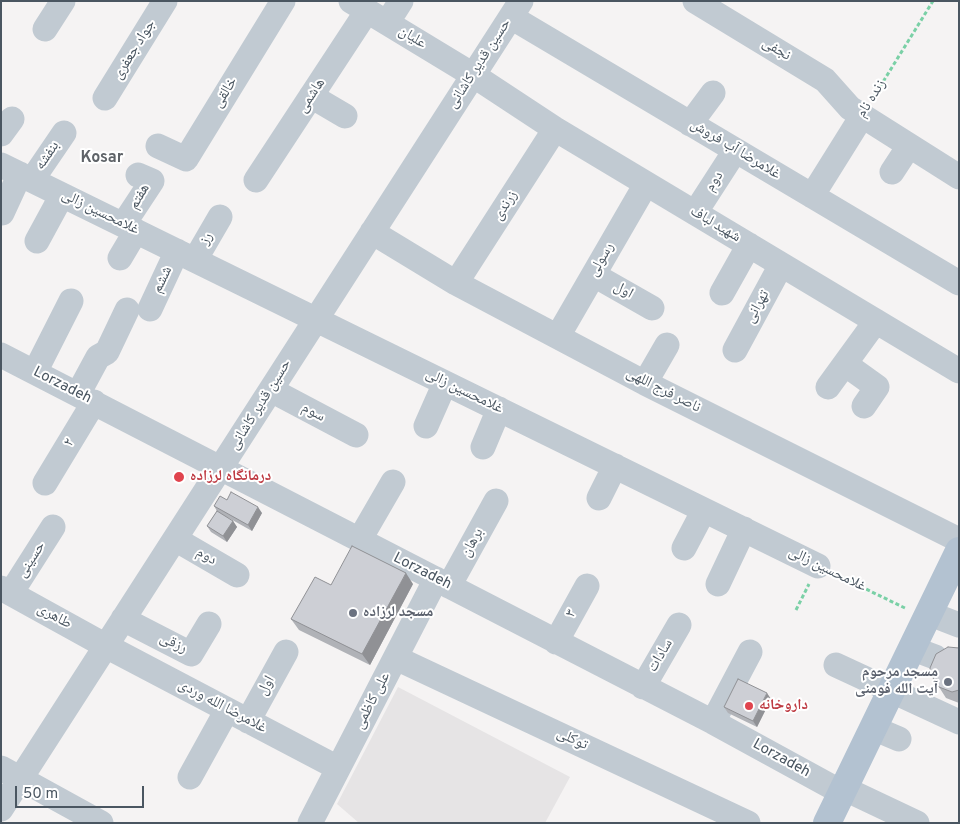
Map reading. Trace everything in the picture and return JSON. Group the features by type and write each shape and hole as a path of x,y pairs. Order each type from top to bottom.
{"main road":[{"path":"826,823 890,690 923,652 927,616 959,551"}],"street":[{"path":"45,30 63,1"},
{"name":"جواد جعفری","path":"105,98 165,1"},
{"name":"خالقی","path":"158,146 186,159 283,1"},
{"name":"هاشمی","path":"256,180 369,12 401,1"},
{"name":"نجفی","path":"695,1 825,80 856,112 959,176"},
{"name":"حسین قدیر کاشانی","path":"1,809 11,773 106,646 516,9"},
{"name":"غلامرضا آب فروش","path":"516,9 690,124 959,283"},
{"name":"علیان","path":"369,12 473,75"},
{"name":"شهید لباف","path":"473,75 555,129 959,371"},
{"path":"690,124 714,93"},
{"path":"311,96 345,116"},
{"name":"زنده نام","path":"812,196 856,112"},
{"name":"زرندی","path":"456,283 555,129"},
{"name":"بنفشه","path":"2,213 18,173 64,133"},
{"path":"892,172 910,146"},
{"name":"دوم","path":"695,213 735,151"},
{"name":"غلامحسین زالی","path":"18,173 818,566"},
{"name":"هفتم","path":"130,228 152,181 138,174"},
{"name":"رسولی","path":"558,336 646,184"},
{"path":"37,241 62,195"},
{"name":"رز","path":"186,256 220,217"},
{"path":"120,258 130,228"},
{"name":"ناصر فرج اللهی","path":"372,232 456,283 645,382 959,540"},
{"path":"722,293 749,245"},
{"name":"ششم","path":"86,398 98,357 107,352 138,309 186,256"},
{"name":"تهرانی","path":"735,350 781,265"},
{"name":"اول","path":"594,275 652,308"},
{"path":"35,372 71,301"},
{"path":"828,387 876,321"},
{"path":"645,382 667,345"},
{"name":"Lorzadeh","path":"1,355 443,582 643,688 713,722 842,790 881,815 917,823"},
{"path":"845,364 877,387 864,406"},
{"path":"426,426 446,383"},
{"name":"سوم","path":"271,390 356,435"},
{"name":"۲","path":"46,483 86,398"},
{"path":"483,447 499,409"},
{"path":"599,498 615,466"},
{"path":"360,539 393,482"},
{"name":"برهان","path":"443,582 496,501"},
{"path":"684,548 704,510"},
{"name":"حسینی","path":"6,590 53,527"},
{"path":"718,584 744,530"},
{"name":"دوم","path":"175,539 237,575"},
{"name":"علی کاظمی","path":"310,823 396,658 443,582"},
{"name":"۳","path":"556,642 587,586"},
{"name":"طاهری","path":"6,590 106,646"},
{"path":"927,616 959,625"},
{"name":"رزقی","path":"123,619 191,654 209,624"},
{"name":"سادات","path":"643,688 679,625"},
{"name":"غلامرضا الله وردی","path":"106,646 338,768"},
{"name":"اول","path":"190,777 286,652"},
{"path":"713,722 750,652"},
{"name":"توکلی","path":"396,658 748,823"},
{"path":"836,665 959,722"},
{"path":"873,728 899,739"},
{"path":"11,773 101,823"}],"path":[{"name":"زنده نام","path":"856,112 933,1"},
{"path":"796,610 818,566"},
{"name":"غلامحسین زالی","path":"818,566 927,616"}],"shaded area":[{"path":"398,687 570,777 545,823 359,823 337,804"}],"building":[{"path":"231,492 258,507 248,525 214,506 220,496 227,500"},
{"path":"217,511 233,521 223,536 207,526"},
{"name":"مسجد لرزاده","path":"352,546 406,573 362,654 291,619 315,577 331,585"},
{"path":"948,647 959,648 959,690 952,692 939,687 931,675 930,668 936,654"},
{"name":"داروخانه","path":"738,679 767,693 753,721 724,707"}],"place":[{"name":"درمانگاه لرزاده","path":"179,477"},
{"name":"مسجد لرزاده","path":"353,613"},
{"name":"مسجد مرحوم آیت الله فومنی","path":"948,682"},
{"name":"داروخانه","path":"749,706"}],"district":[{"name":"Kosar","path":"102,159"}]}
